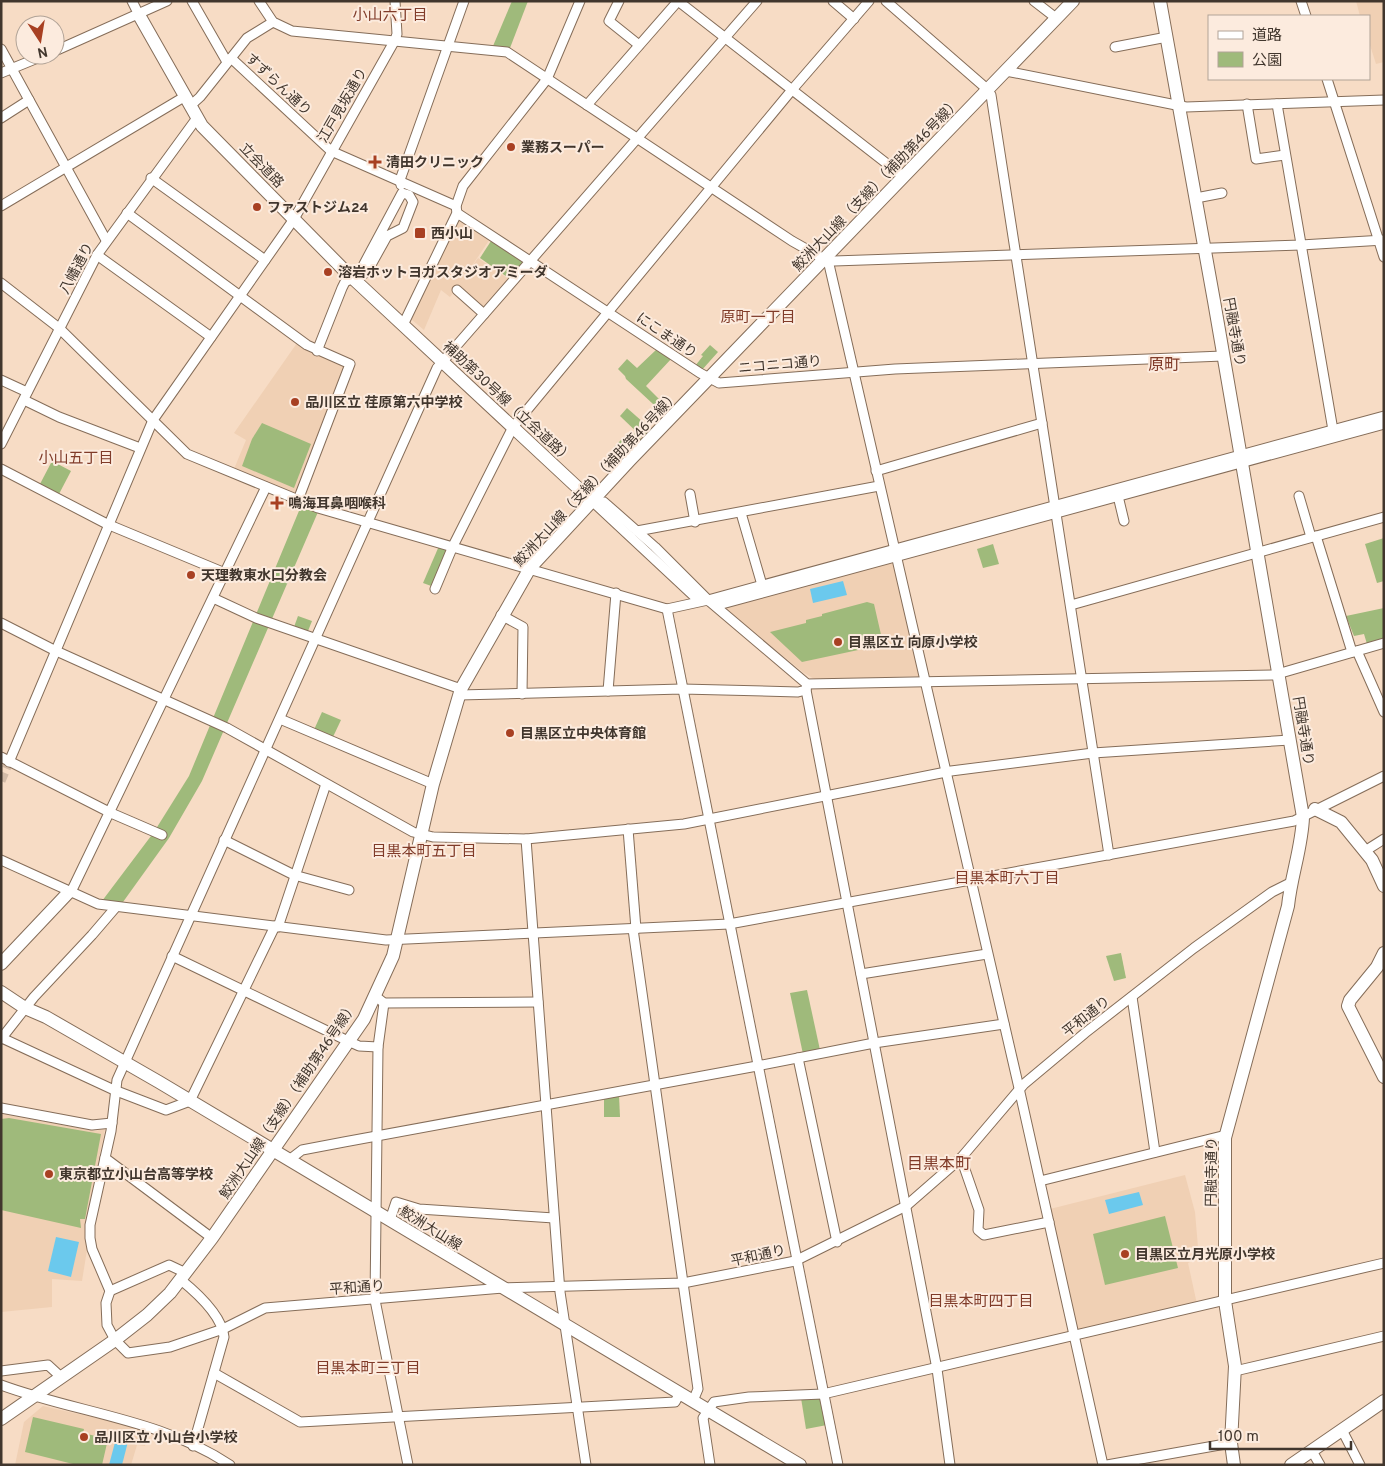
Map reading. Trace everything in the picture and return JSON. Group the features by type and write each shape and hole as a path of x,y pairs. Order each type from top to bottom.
{"main road":[{"name":"鮫洲大山線（支線）（補助第46号線）","path":"1,1418 115,1340 147,1315 184,1276 348,1041 379,1000 397,940 433,784 460,692 501,616 530,568 592,500 826,260 987,89 1073,1"},
{"name":"円融寺通り","path":"1160,1 1242,459 1303,818 1300,843 1290,883 1288,906 1226,1135 1225,1301 1235,1371 1231,1443 1234,1465"},
{"name":"立会道路","path":"139,15 202,126 294,219 403,324"},
{"name":"補助第30号線（立会道路）","path":"403,324 592,500"},
{"path":"1315,809 1341,822 1365,851 1384,886"},
{"path":"1,964 70,892"},
{"path":"1384,953 1377,968 1355,993 1348,1006 1384,1077"},
{"name":"鮫洲大山線","path":"1,984 27,1005"},
{"name":"鮫洲大山線","path":"1,992 46,1017 126,1056 190,1101 800,1465"},
{"path":"1291,1465 1384,1401"}],"street":[{"name":"立会道路","path":"132,1 139,15"},
{"path":"65,47 139,15 166,1"},
{"name":"すずらん通り","path":"192,1 229,60 331,152"},
{"path":"259,1 273,22 292,31 507,52 712,189 826,260 1016,255 1381,241"},
{"name":"江戸見坂通り","path":"5,759 153,420 294,219 398,34 395,1"},
{"path":"357,278 402,194 400,180 464,1"},
{"path":"403,324 456,210 463,186 547,79 580,1"},
{"path":"619,1 609,21 639,45"},
{"path":"587,105 678,1 791,91 904,177"},
{"path":"115,1340 107,1325 106,1303 110,1291 92,1250 90,1238 90,1225 112,1123 114,1090 126,1056 280,719 434,373 757,1"},
{"path":"833,1 854,19"},
{"path":"435,589 453,546 513,427 712,189 791,91 869,1"},
{"path":"886,1 987,89 991,95 1109,855"},
{"path":"1034,1 1056,18"},
{"path":"1301,1 1306,15"},
{"path":"1,206 66,166 187,102 200,97 248,38 273,22"},
{"path":"1115,47 1167,37"},
{"path":"1,49 106,240"},
{"path":"1,73 21,65"},
{"path":"1006,71 1179,106 1384,100"},
{"path":"1327,80 1381,241 1384,257"},
{"path":"1,118 29,100"},
{"path":"1247,104 1256,159 1285,154"},
{"path":"1277,104 1334,434"},
{"name":"八幡通り","path":"1,444 106,240 197,118"},
{"name":"にこま通り","path":"331,152 400,180 456,210 530,262 610,312 709,379"},
{"path":"152,178 265,260"},
{"path":"1196,198 1222,193"},
{"path":"317,351 345,282 367,272 387,236 403,228 414,202 409,195 402,194"},
{"path":"127,213 317,351 350,364 298,500"},
{"path":"97,255 211,337"},
{"path":"826,260 880,486 987,954 1020,1088 1105,1465 1231,1443"},
{"path":"1,283 60,328 187,454 298,500 368,522 666,609 895,553"},
{"path":"457,290 484,314"},
{"name":"ニコニコ通り","path":"709,379 719,383 853,372 1223,356"},
{"path":"1,380 59,417 140,448"},
{"path":"1334,434 1384,416"},
{"path":"876,471 1042,424"},
{"path":"592,500 696,598 722,604 895,553 1055,509 1334,434 1384,424"},
{"path":"1055,509 1118,496 1242,459"},
{"path":"1,469 107,524 225,573"},
{"path":"637,531 695,522 880,486"},
{"path":"70,892 110,813 266,487"},
{"path":"690,494 695,522"},
{"path":"1118,496 1124,521"},
{"path":"1299,496 1355,651 1384,712"},
{"path":"592,500 604,502 637,531 708,600 806,687 937,1369 950,1465"},
{"path":"741,513 762,585"},
{"path":"1071,606 1384,517"},
{"path":"608,691 616,593"},
{"path":"213,598 256,618 412,672"},
{"path":"666,609 838,1465"},
{"path":"501,616 523,627 522,694"},
{"path":"1,623 54,650 227,728 413,832 433,837 526,839 708,821 946,772 1093,753 1290,740"},
{"path":"400,668 460,692 522,694 682,690 798,692 806,687 925,682 1279,675 1384,643"},
{"path":"280,719 433,784"},
{"path":"5,759 110,813 162,835"},
{"path":"1,860 98,904 397,940 729,924 1294,822 1315,809 1383,776"},
{"path":"116,907 27,1005 2,1039 114,1090 166,1110 190,1101 242,991 277,926 326,784"},
{"path":"628,829 635,929 698,1389 693,1401"},
{"path":"526,839 559,1285 586,1465"},
{"path":"1365,851 1384,839"},
{"path":"224,840 294,875 349,890"},
{"name":"平和通り","path":"115,1340 124,1351 134,1352 170,1347 223,1329 265,1308 503,1288 683,1283 796,1261 838,1242 906,1206 961,1158 1020,1088 1132,997 1264,897 1290,883"},
{"path":"861,974 987,954"},
{"path":"172,956 359,1046 378,1047"},
{"path":"1132,997 1155,1152"},
{"path":"408,1465 375,1300 379,1000 538,1002"},
{"path":"289,1160 302,1150 378,1135 874,1043 1004,1024"},
{"path":"798,1058 838,1242"},
{"path":"1,1108 92,1125 112,1123"},
{"path":"1040,1181 1226,1135"},
{"path":"105,1158 212,1238"},
{"path":"961,1158 979,1210 978,1230 984,1235 1049,1222"},
{"path":"390,1220 396,1202 419,1209 554,1218"},
{"path":"710,1465 703,1418 714,1402 749,1397 823,1394 937,1369 1384,1263"},
{"path":"110,1291 170,1265 184,1276 190,1288 223,1329 224,1337 193,1446"},
{"path":"1235,1371 1384,1336"},
{"path":"1,1371 48,1364 61,1377"},
{"path":"214,1373 300,1422 675,1402 680,1393"},
{"path":"1,1385 33,1397 156,1429 230,1465"},
{"path":"1342,1430 1360,1465"},
{"path":"1312,1451 1320,1465"}],"shaded area":[{"path":"1356,1 1384,1 1384,62 1376,64 1370,45 1370,15 1360,15"},
{"path":"458,218 490,239 461,282 478,258 510,280 483,310 459,290 459,285 450,297 441,290 424,330 411,319 434,265 448,243"},
{"name":"品川区立 荏原第六中学校","path":"297,343 313,354 344,364 346,371 298,491 293,493 234,469 246,440 234,433"},
{"name":"目黒区立 向原小学校","path":"890,563 894,565 920,676 816,680 804,673 727,610 728,606"},
{"name":"東京都立小山台高等学校","path":"1,1114 95,1131 105,1129 87,1217 87,1250 82,1281 52,1279 52,1307 1,1312"},
{"name":"目黒区立月光原小学校","path":"1185,1175 1195,1212 1198,1247 1189,1247 1190,1262 1188,1263 1197,1304 1078,1333 1050,1209"},
{"name":"品川区立 小山台小学校","path":"43,1406 149,1430 145,1446 137,1445 131,1465 15,1465 24,1422"}],"green space":[{"path":"512,1 528,1 510,48 493,46"},
{"path":"491,241 524,263 510,279 480,258"},
{"path":"710,345 718,352 701,371 695,366 703,356 701,355"},
{"path":"657,349 672,358 646,386 671,411 666,416 626,379 618,369 627,359 637,368"},
{"path":"627,408 652,430 644,439 620,416"},
{"path":"262,423 311,444 294,488 242,466 252,439"},
{"path":"635,433 643,441 626,459 614,447 622,439 626,443"},
{"path":"52,461 71,471 59,494 40,484"},
{"path":"301,506 318,512 202,781 169,838 123,902 102,901 154,832 189,776"},
{"path":"1384,538 1384,581 1377,583 1365,544"},
{"path":"993,544 999,564 983,568 977,549"},
{"path":"439,546 450,549 434,587 423,583"},
{"path":"867,602 874,604 882,639 877,646 802,662 770,632 806,623 806,620 822,616 822,614"},
{"path":"1384,608 1384,640 1367,644 1364,634 1354,636 1346,616"},
{"path":"298,616 312,621 308,631 294,627"},
{"path":"322,712 341,720 332,739 313,732"},
{"path":"1121,953 1126,978 1114,981 1106,956"},
{"path":"807,990 820,1050 803,1054 790,993"},
{"path":"619,1095 620,1117 604,1117 604,1097"},
{"path":"9,1118 101,1134 85,1219 80,1219 81,1228 1,1210 1,1119"},
{"path":"1165,1216 1178,1268 1105,1285 1093,1234"},
{"path":"801,1398 821,1398 827,1425 806,1429"},
{"path":"33,1417 84,1429 83,1433 108,1439 102,1465 77,1465 25,1452"}],"water":[{"path":"843,581 847,595 813,603 810,589"},
{"path":"1139,1192 1143,1205 1109,1214 1105,1200"},
{"path":"56,1237 79,1242 71,1277 48,1271"},
{"path":"118,1431 130,1434 122,1465 109,1465"}],"tunnel":[{"path":"1,781 9,762"}],"place":[{"name":"業務スーパー","path":"511,147"},
{"name":"清田クリニック","path":"375,162"},
{"name":"ファストジム24","path":"257,207"},
{"name":"西小山","path":"420,233"},
{"name":"溶岩ホットヨガスタジオアミーダ","path":"328,272"},
{"name":"品川区立 荏原第六中学校","path":"295,402"},
{"name":"鳴海耳鼻咽喉科","path":"277,503"},
{"name":"天理教東水口分教会","path":"191,575"},
{"name":"目黒区立 向原小学校","path":"838,642"},
{"name":"目黒区立中央体育館","path":"510,733"},
{"name":"東京都立小山台高等学校","path":"49,1174"},
{"name":"目黒区立月光原小学校","path":"1125,1254"},
{"name":"品川区立 小山台小学校","path":"84,1437"}],"district":[{"name":"小山六丁目","path":"390,15"},
{"name":"原町一丁目","path":"758,317"},
{"name":"原町","path":"1164,364"},
{"name":"小山五丁目","path":"76,458"},
{"name":"目黒本町五丁目","path":"424,851"},
{"name":"目黒本町六丁目","path":"1007,878"},
{"name":"目黒本町","path":"939,1163"},
{"name":"目黒本町四丁目","path":"981,1301"},
{"name":"目黒本町三丁目","path":"368,1368"}]}
